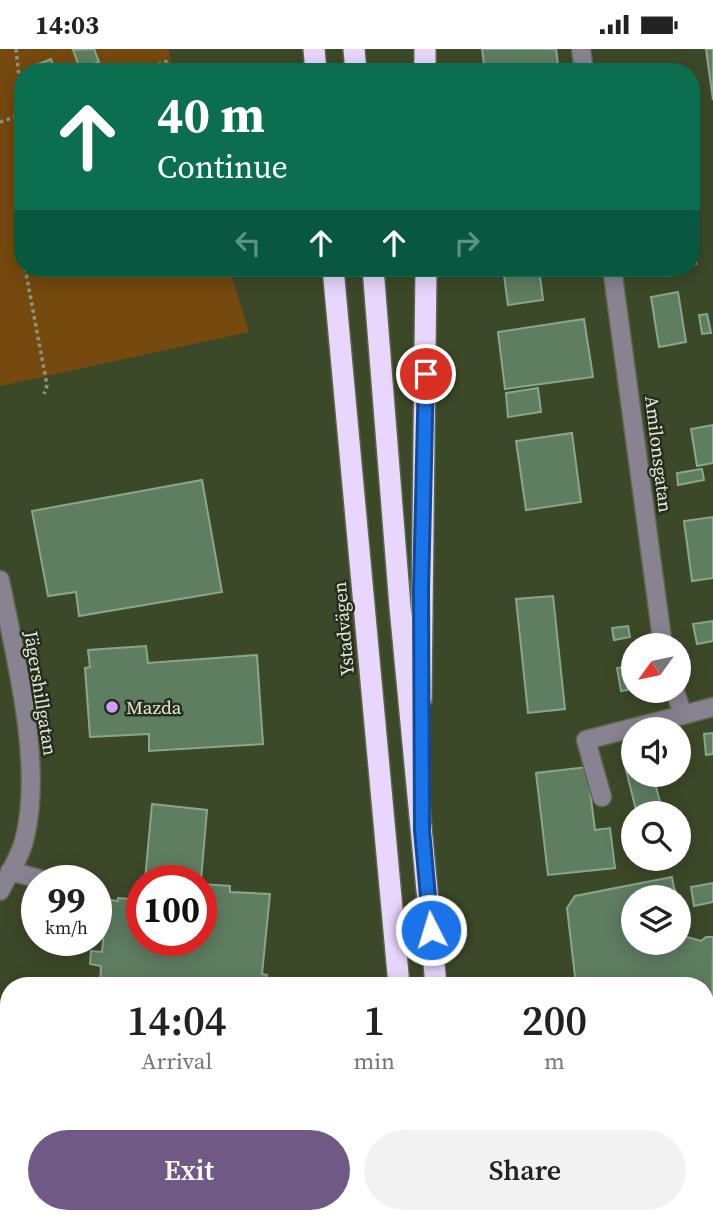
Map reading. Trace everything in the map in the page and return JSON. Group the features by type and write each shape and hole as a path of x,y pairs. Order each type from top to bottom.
{"highway":[{"name":"Ystadvägen","path":"334,277 398,977"},
{"path":"374,277 400,607 435,977"},
{"path":"422,830 421,590 426,277"}],"street":[{"name":"Amilonsgatan","path":"613,277 661,633"},
{"name":"Jägershillgatan","path":"0,580 22,688 32,780 25,839 0,891"},
{"path":"679,703 683,715"},
{"path":"602,797 586,740 713,707"},
{"path":"10,871 21,874"}],"path":[{"path":"162,63 170,60"},
{"path":"27,277 47,384 44,394"}],"shaded area":[{"path":"0,49 169,49 171,63 14,63 14,277 232,277 249,332 0,386"}],"building":[{"path":"94,49 99,62 78,63 73,50"},
{"path":"482,49 556,49 558,63 484,63"},
{"path":"706,49 713,49 713,100"},
{"path":"504,277 540,277 543,300 508,305"},
{"path":"678,292 686,342 659,347 651,297"},
{"path":"707,314 711,333 702,334 699,315"},
{"path":"584,319 593,377 505,389 498,332"},
{"path":"538,388 541,412 508,417 506,393"},
{"path":"713,425 713,463 697,466 691,429"},
{"path":"572,433 581,502 526,510 516,441"},
{"path":"702,469 704,480 678,485 677,473"},
{"path":"202,480 222,592 79,616 76,592 48,596 32,511"},
{"path":"713,517 713,578 692,581 684,521"},
{"path":"553,596 565,709 528,713 516,599"},
{"path":"713,621 713,641 697,644 693,624"},
{"path":"628,626 629,633 621,633 621,639 614,640 612,628"},
{"path":"146,646 148,663 257,655 263,744 149,751 149,734 90,737 85,668 90,667 88,650"},
{"path":"621,667 621,691 617,668"},
{"path":"713,733 713,754 706,755 704,734"},
{"path":"587,767 595,830 610,828 615,868 548,875 536,773"},
{"path":"630,787 656,787 660,801 634,801"},
{"path":"152,804 207,810 202,865 146,865"},
{"path":"672,877 673,885 631,885"},
{"path":"713,883 713,902 694,906 691,887"},
{"path":"217,885 230,886 230,892 270,894 262,974 267,977 100,977 101,966 90,964 91,956 112,956 112,900 118,901 118,898 126,899 126,956 217,956"},
{"path":"621,887 621,955 691,955 691,938 701,941 706,937 713,937 713,977 575,977 567,908 575,896"}],"place":[{"name":"Mazda","path":"112,707"}],"route":[{"path":"426,374 421,590 422,830 431,930"}]}
